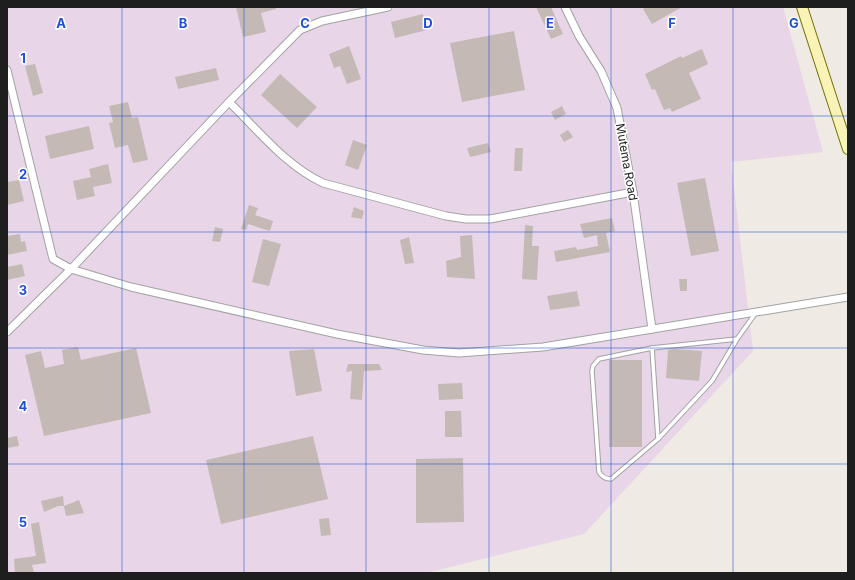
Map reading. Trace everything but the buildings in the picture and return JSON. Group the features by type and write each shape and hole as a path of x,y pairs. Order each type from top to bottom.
{"main road":[{"path":"802,7 848,149"}],"street":[{"path":"7,332 71,269 229,102 300,30 322,21 376,8 388,7"},
{"name":"Mutema Road","path":"565,7 579,36 601,71 617,108 633,192 652,329"},
{"path":"7,70 9,91 53,259 71,269 131,287 337,334 423,350 459,353 524,349 755,314 848,297"},
{"path":"229,102 294,166 308,176 323,183 446,216 466,219 496,218 633,192"}],"lane":[{"path":"737,339 652,348 599,359 593,366 599,472 606,479 611,479 658,439 712,381 737,339 755,314"},
{"path":"652,348 658,439"}],"shaded area":[{"path":"7,7 783,7 823,152 731,162 753,351 584,534 426,573 7,573"}]}
